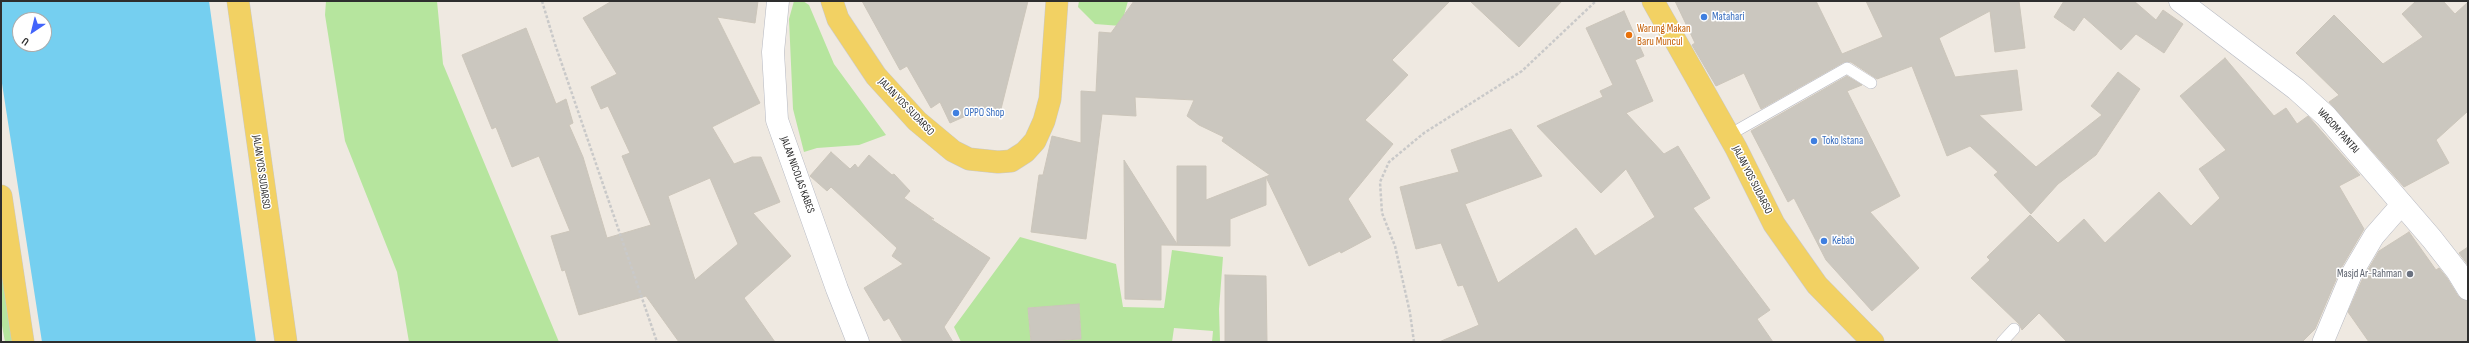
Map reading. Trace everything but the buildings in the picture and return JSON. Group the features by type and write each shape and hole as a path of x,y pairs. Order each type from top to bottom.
{"main road":[{"name":"JALAN YOS SUDARSO","path":"238,1 286,342"},
{"name":"JALAN YOS SUDARSO","path":"832,1 838,19 876,76 917,121 953,151 970,159 998,162 1011,161 1025,152 1035,141 1044,121 1050,99 1057,1"},
{"name":"JALAN YOS SUDARSO","path":"1653,1 1729,135 1774,224 1817,285 1873,342"},
{"path":"1,196 23,342"}],"street":[{"name":"JALAN NICOLAS KABES","path":"778,1 773,52 778,120 837,289 858,342"},
{"name":"WAGOM PANTAI","path":"2180,1 2296,89 2329,120 2402,204 2457,271 2468,289"},
{"path":"2323,342 2350,274 2374,236 2402,204"}],"lane":[{"path":"1729,135 1847,68 1872,83"},
{"path":"2002,342 2014,329"}],"path":[{"path":"542,1 555,44 657,342"},
{"path":"1414,342 1410,313 1395,246 1382,213 1380,182 1389,162 1424,133 1522,72 1596,1"}],"green space":[{"path":"326,1 437,1 443,64 559,342 409,342 397,272 345,141 325,15"},
{"path":"794,1 803,1 809,5 834,64 886,135 859,145 817,148 804,152 793,109 789,19"},
{"path":"1079,1 1128,1 1121,26 1095,24 1078,7"},
{"path":"1020,237 1116,264 1123,307 1164,308 1172,250 1223,257 1219,309 1220,342 1212,342 1213,331 1174,328 1172,342 1035,342 1081,339 1079,305 1028,308 1031,342 961,342 954,327"},
{"path":"1,248 16,342 5,342 1,320"}],"water":[{"path":"1,1 209,1 256,342 42,342 1,77"}],"place":[{"name":"Matahari","path":"1704,17"},
{"name":"Warung Makan Baru Muncul","path":"1629,35"},
{"name":"OPPO Shop","path":"956,113"},
{"name":"Toko Istana","path":"1814,141"},
{"name":"Kebab","path":"1824,241"},
{"name":"Masjd Ar-Rahman","path":"2410,274"}]}
